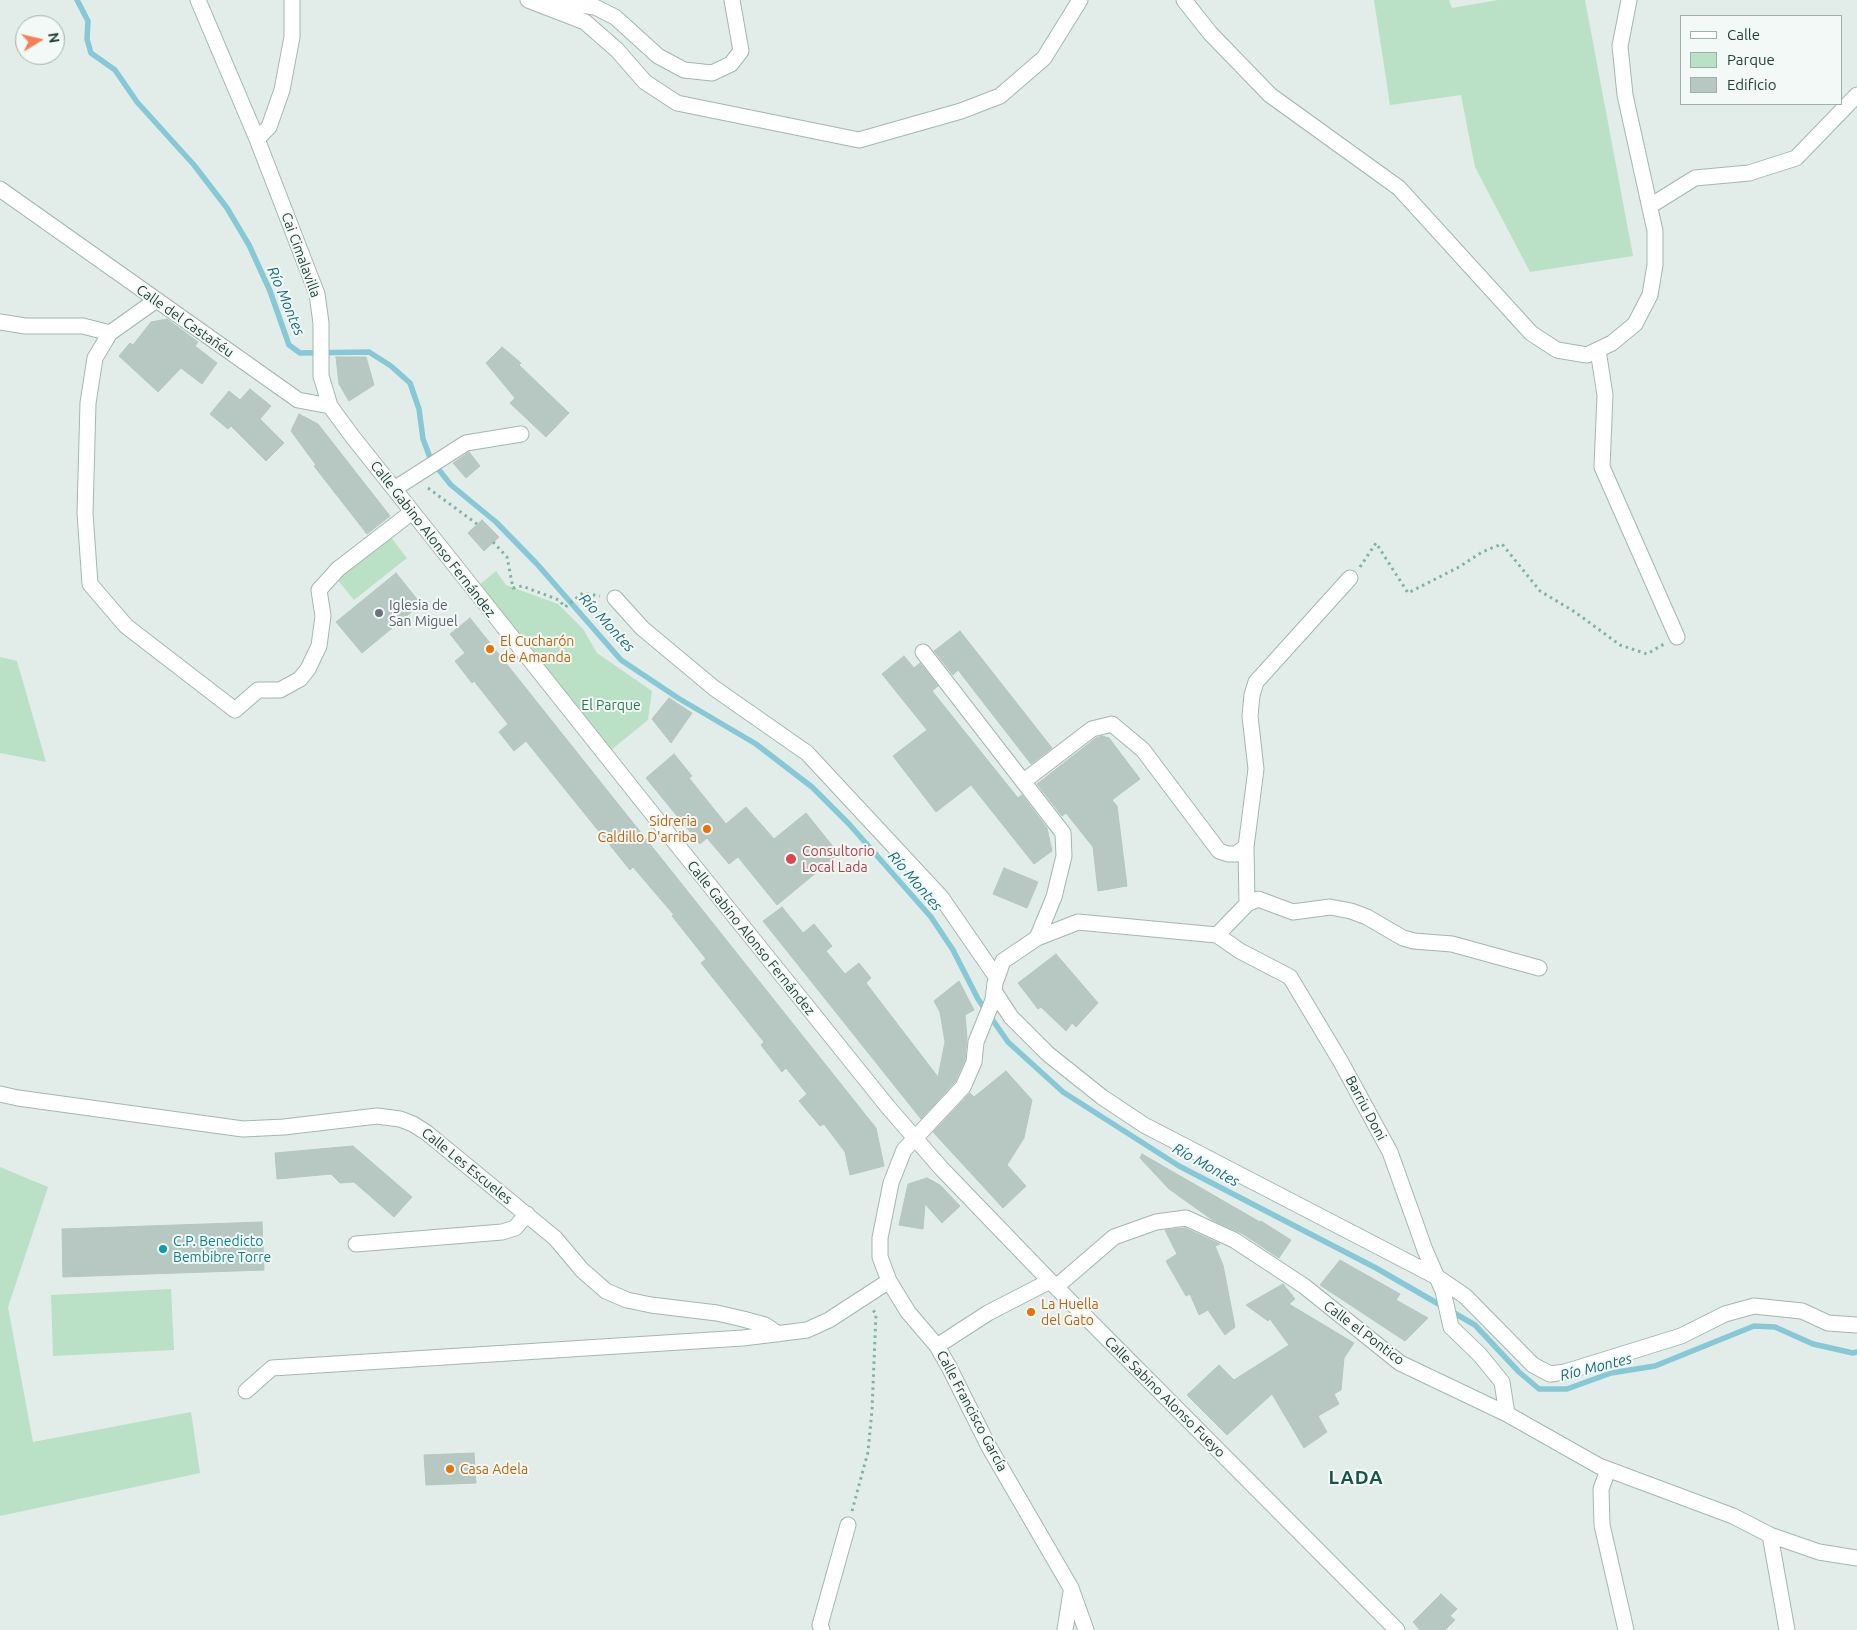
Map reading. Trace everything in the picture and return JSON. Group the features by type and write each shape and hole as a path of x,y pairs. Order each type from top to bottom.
{"street":[{"name":"Cai Cimalavilla","path":"198,0 257,139 317,294 321,323 320,376"},
{"path":"257,139 269,127 282,90 292,37 292,0"},
{"path":"528,0 585,22 617,50 645,82 677,103 858,140 953,114 1000,96 1044,58 1080,0"},
{"path":"545,7 572,4 595,7 616,17 658,56 684,70 712,73 731,64 741,51 739,30 732,0"},
{"path":"1184,0 1210,32 1270,95 1399,188 1531,334 1557,350 1587,354 1612,343 1635,324 1650,295 1655,265 1655,231 1625,95 1620,46 1629,0"},
{"path":"1650,206 1695,178 1750,173 1796,158 1857,95"},
{"name":"Calle del Castañéu","path":"0,189 155,301 298,400 330,406"},
{"path":"155,301 110,333 95,358 88,403 85,513 90,584 126,626 235,710 258,690 280,690 300,679 308,669 319,646 323,616 319,590 338,569 412,512"},
{"path":"0,322 25,326 83,326 110,333"},
{"path":"1598,350 1605,395 1602,466 1677,637"},
{"name":"Calle Gabino Alonso Fernández","path":"320,376 330,406 394,490 684,854 916,1138"},
{"path":"394,490 466,443 521,434"},
{"path":"1247,904 1246,847 1256,768 1250,716 1252,695 1256,682 1350,578"},
{"path":"615,598 642,628 714,688 807,753 940,897 1011,1017 1048,1054 1102,1097 1144,1125 1465,1296 1532,1365 1550,1374 1566,1372 1681,1336 1725,1314 1754,1306 1802,1311 1828,1323 1857,1325"},
{"path":"923,652 1063,833 1064,856 1054,896 1037,938"},
{"path":"1024,781 1092,729 1112,724 1143,750 1219,851 1236,854 1246,847"},
{"path":"1217,935 1247,904 1258,899 1293,912 1330,907 1351,911 1367,917 1402,938 1414,941 1452,944 1539,968"},
{"name":"Barriu Doni","path":"916,1138 963,1087 974,1062 976,1042 995,990 1002,961 1037,938 1078,922 1217,935 1240,951 1290,978 1341,1062 1390,1152 1440,1284 1451,1328 1480,1355 1502,1382 1507,1414"},
{"name":"Calle Les Escueles","path":"0,1094 243,1130 377,1116 413,1124 427,1133 555,1238 582,1270 606,1291 627,1300 650,1305 717,1313 743,1319 765,1325 778,1334"},
{"name":"Calle Francisco García","path":"916,1138 904,1150 891,1183 880,1238 880,1257 889,1282 908,1312 937,1346 989,1447 1071,1588 1086,1630"},
{"name":"Calle Sabino Alonso Fueyo","path":"916,1138 941,1168 1053,1284 1397,1630"},
{"path":"356,1244 502,1232 515,1228 527,1214"},
{"name":"Calle el Pontico","path":"937,1346 988,1313 1053,1284 1114,1237 1156,1222 1186,1218 1234,1240 1304,1286 1400,1363 1507,1414 1608,1470 1733,1516 1770,1535 1819,1552 1857,1558"},
{"path":"246,1391 272,1368 743,1338 807,1330 829,1320 889,1282"},
{"path":"1608,1470 1601,1489 1602,1525 1626,1630"},
{"path":"822,1630 820,1625 848,1525"},
{"path":"1770,1535 1787,1630"},
{"path":"1065,1630 1071,1588"}],"path":[{"path":"419,474 477,524"},
{"path":"494,542 507,557 513,588 522,586 559,600 565,607 583,594"},
{"path":"1350,578 1366,561 1376,543 1408,593 1482,552 1502,544 1540,591 1575,612 1620,645 1647,654 1677,637"},
{"path":"848,1525 868,1452 872,1410 876,1314 866,1296"}],"green space":[{"path":"1374,0 1449,0 1452,8 1498,0 1585,0 1633,256 1530,272 1475,167 1461,95 1390,105"},
{"path":"390,536 407,558 354,600 336,578"},
{"name":"El Parque","path":"496,571 506,585 558,604 583,629 597,653 652,691 648,720 605,755 473,590"},
{"path":"0,657 17,661 46,762 0,753"},
{"path":"0,1167 48,1187 8,1307 33,1442 191,1412 200,1473 0,1516"},
{"path":"171,1289 174,1350 53,1356 51,1295"}],"building":[{"path":"167,319 198,342 195,346 217,363 202,384 181,368 158,392 119,356 130,343 133,345 151,322"},
{"path":"502,347 521,363 519,365 569,413 546,437 510,403 515,398 486,363"},
{"path":"336,357 366,357 374,385 349,401 339,384"},
{"path":"250,389 271,406 260,419 284,443 266,461 231,426 228,429 210,414 229,391 240,400"},
{"path":"299,414 318,424 390,516 367,534 314,466 316,465 291,431"},
{"path":"469,452 480,466 466,478 453,463"},
{"path":"482,520 499,537 484,551 468,533"},
{"name":"Iglesia de San Miguel","path":"396,573 421,604 362,653 336,622"},
{"path":"470,618 876,1128 884,1166 850,1175 845,1152 824,1124 820,1126 799,1101 807,1094 786,1068 782,1072 761,1045 764,1042 701,963 706,959 672,916 674,915 633,867 630,870 526,741 514,751 499,732 508,724 474,681 472,683 455,661 465,653 450,634"},
{"path":"960,631 1052,748 1031,764 958,670 953,675 934,651"},
{"path":"904,656 914,668 920,663 938,686 932,691 1018,798 1022,795 1047,828 1052,851 1034,864 971,785 936,812 893,756 927,730 882,674"},
{"path":"669,698 692,713 671,743 652,719"},
{"path":"1102,736 1109,738 1140,779 1112,800 1117,806 1127,886 1098,891 1093,847 1066,813 1062,816 1037,784 1096,738"},
{"path":"674,754 692,776 689,778 726,824 746,807 774,839 806,813 839,854 777,905 738,857 729,864 707,838 700,844 646,778"},
{"path":"1004,868 1038,882 1027,908 993,894"},
{"path":"782,907 803,933 814,924 832,946 826,951 845,974 859,963 871,978 866,983 938,1077 945,1042 940,1012 934,1001 959,981 974,1010 965,1015 967,1038 965,1060 955,1082 921,1119 763,921"},
{"path":"1056,954 1098,1003 1076,1027 1072,1023 1066,1031 1041,1007 1038,1009 1018,983"},
{"path":"1006,1071 1032,1100 1024,1138 1007,1165 1026,1186 1003,1208 933,1132 970,1093 974,1097"},
{"path":"353,1146 412,1197 394,1217 354,1182 340,1183 331,1174 277,1179 275,1153"},
{"path":"1142,1154 1291,1240 1279,1258 1243,1234 1214,1221 1169,1189 1140,1158"},
{"path":"927,1178 940,1185 960,1206 942,1223 925,1204 923,1229 899,1225 908,1184"},
{"name":"C.P. Benedicto Bembibre Torre","path":"262,1222 264,1270 63,1277 62,1229"},
{"path":"1185,1228 1220,1244 1215,1246 1223,1265 1235,1327 1225,1335 1208,1310 1199,1315 1190,1294 1186,1296 1166,1261 1177,1254 1165,1230"},
{"path":"1340,1260 1400,1294 1396,1300 1428,1318 1405,1341 1320,1285"},
{"path":"1283,1284 1295,1299 1289,1304 1354,1343 1344,1358 1341,1390 1334,1394 1339,1404 1318,1416 1327,1432 1304,1448 1272,1394 1227,1435 1187,1395 1219,1365 1234,1380 1289,1345 1270,1319 1268,1321 1246,1305"},
{"name":"Casa Adela","path":"474,1453 476,1483 426,1485 424,1455"},
{"path":"1441,1594 1457,1609 1450,1616 1455,1620 1445,1630 1420,1630 1413,1622"}],"waterway":[{"name":"Río Montes","path":"77,0 88,21 87,39 91,53 115,70 137,102 194,165 227,208 249,245 270,291 289,345 300,353 369,352 391,366 410,383 419,409 423,439 431,460 451,485 496,522 537,564 621,660 678,698 756,744 812,787 849,824 931,917 953,950 978,999 1008,1042 1063,1092 1179,1166 1376,1268 1475,1325 1519,1372 1539,1389 1567,1389 1611,1373 1655,1366 1754,1326 1775,1327 1813,1344 1853,1353 1857,1352"}],"place":[{"name":"Iglesia de San Miguel","path":"379,613"},
{"name":"El Cucharón de Amanda","path":"490,649"},
{"name":"Sidreria Caldillo D'arriba","path":"707,829"},
{"name":"Consultorio Local Lada","path":"791,859"},
{"name":"C.P. Benedicto Bembibre Torre","path":"163,1249"},
{"name":"La Huella del Gato","path":"1031,1312"},
{"name":"Casa Adela","path":"450,1469"}],"district":[{"name":"LADA","path":"1356,1478"}]}
